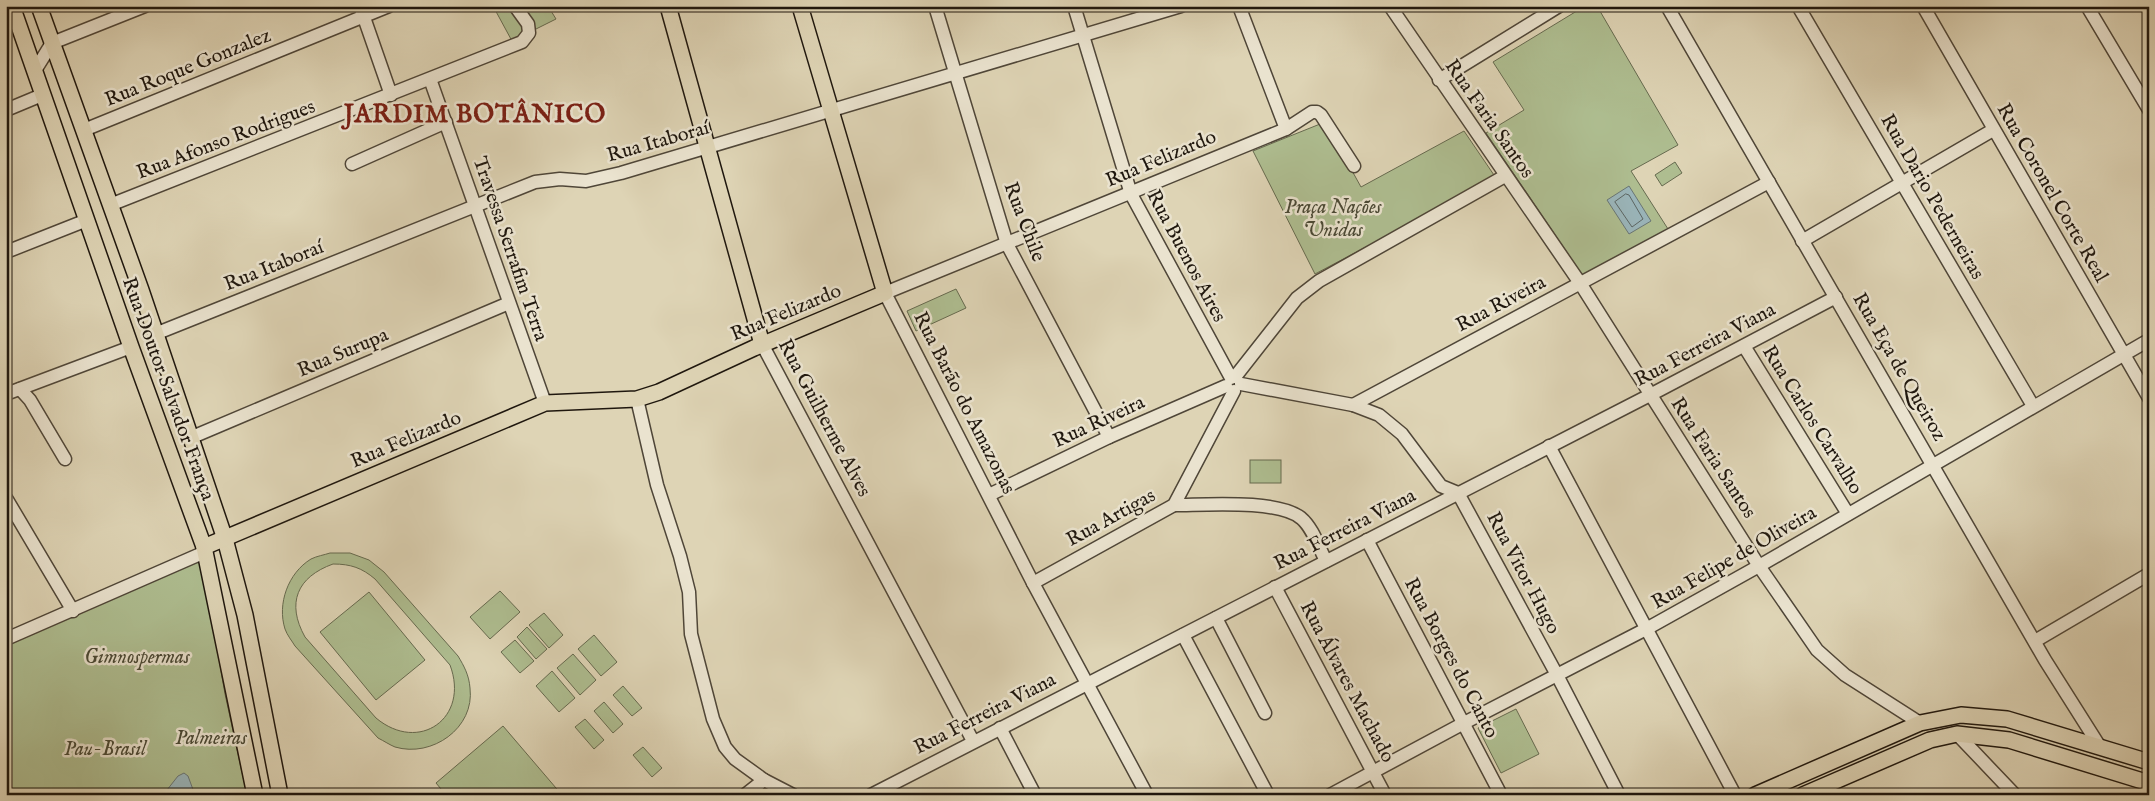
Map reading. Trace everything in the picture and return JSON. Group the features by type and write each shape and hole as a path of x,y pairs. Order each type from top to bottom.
{"main road":[{"name":"Rua Doutor Salvador França","path":"12,6 204,550 254,795"},
{"name":"Rua Guilherme Alves","path":"668,6 762,344"},
{"name":"Rua Barão do Amazonas","path":"800,6 885,293"},
{"name":"Rua Doutor Salvador França","path":"40,9 84,130 225,539 245,615 280,795"},
{"name":"Rua Felizardo","path":"204,550 225,539 545,403 638,398 674,386 762,344 885,293"},
{"path":"1755,795 1920,723 1961,715 2008,719 2149,762"},
{"path":"1817,792 1930,740 1957,734 2009,740 2149,783"}],"street":[{"path":"34,72 52,43 145,6"},
{"name":"Rua Roque Gonzalez","path":"84,130 362,11 389,6"},
{"name":"Rua Afonso Rodrigues","path":"110,205 522,42 530,33 528,24 515,6"},
{"name":"Rua Chile","path":"934,6 1007,244 1109,437"},
{"name":"Rua Buenos Aires","path":"1074,6 1131,194 1233,383"},
{"name":"Rua Itaboraí","path":"155,334 535,182 560,179 586,181 621,173 1181,6"},
{"path":"1239,6 1286,130"},
{"name":"Rua Faria Santos","path":"1390,6 1580,283 1759,566 1817,650 1845,675 1920,723"},
{"path":"1439,80 1559,6"},
{"name":"Rua Eça de Queiroz","path":"1667,6 2035,641 2100,747"},
{"name":"Rua Dario Pederneiras","path":"1798,6 2033,406"},
{"name":"Rua Coronel Corte Real","path":"1923,6 2149,398"},
{"path":"2087,6 2149,110"},
{"path":"362,11 391,94"},
{"name":"Travessa Serrafim Terra","path":"430,79 545,403"},
{"path":"6,110 42,95"},
{"name":"Rua Felizardo","path":"885,293 1286,130 1312,112 1317,112 1321,115 1354,166"},
{"path":"352,164 446,122"},
{"path":"1802,241 1993,130"},
{"name":"Rua Artigas","path":"1033,582 1174,505 1233,383 1298,298 1319,281 1506,176"},
{"name":"Rua Riveira","path":"1353,405 1769,182"},
{"path":"6,252 87,220"},
{"name":"Rua Barão do Amazonas","path":"885,293 1033,582 1147,795"},
{"name":"Rua Ferreira Viana","path":"871,795 1836,298"},
{"name":"Rua Surupa","path":"190,438 510,303"},
{"name":"Rua Felipe de Oliveira","path":"1330,795 1648,628 1759,566 2149,340"},
{"name":"Rua Guilherme Alves","path":"762,344 973,741"},
{"name":"Rua Carlos Carvalho","path":"1744,346 1848,514"},
{"path":"6,394 131,347"},
{"path":"1233,383 1353,405 1379,415 1402,434 1441,486 1458,493"},
{"name":"Rua Riveira","path":"989,495 1109,437 1233,383"},
{"path":"20,388 30,400 65,459"},
{"path":"638,398 657,485 680,556 688,592 691,634 713,719 725,747 735,759 764,780 792,795"},
{"path":"1549,446 1736,795"},
{"name":"Rua Vitor Hugo","path":"1458,493 1619,795"},
{"path":"6,498 73,611"},
{"path":"1174,505 1248,505 1286,511 1300,518 1309,528 1326,561"},
{"name":"Rua Borges do Canto","path":"1367,540 1501,795"},
{"name":"Rua Felizardo","path":"6,639 73,611 204,550"},
{"path":"2035,641 2149,574"},
{"name":"Rua Álvares Machado","path":"1275,587 1385,795"},
{"path":"1216,618 1265,712"},
{"path":"1183,635 1268,795"},
{"path":"1000,728 1035,795"},
{"path":"1957,734 2015,795"},
{"path":"745,795 764,780"}],"green space":[{"path":"493,6 548,6 556,19 512,41"},
{"path":"1585,6 1597,6 1678,145 1631,171 1668,229 1583,276 1486,133 1524,110 1493,62"},
{"name":"Praça Nações Unidas","path":"1325,122 1361,187 1464,131 1496,178 1315,274 1253,151"},
{"path":"1675,162 1682,173 1662,186 1655,175"},
{"path":"956,289 966,308 916,331 907,311"},
{"path":"1250,460 1281,460 1281,483 1250,483"},
{"path":"330,553 350,553 369,560 384,572 458,656 469,679 470,702 466,716 448,737 436,744 423,748 409,749 395,747 378,738 295,646 285,629 283,619 282,609 286,590 296,572 303,565 311,559","holes":["333,564 356,567 375,579 450,665 454,684 453,701 447,715 437,725 424,731 409,732 392,728 376,718 305,637 296,613 298,593 311,576 321,569"]},
{"path":"202,560 225,694 247,795 6,795 6,645"},
{"path":"500,591 520,612 490,639 470,617"},
{"path":"369,592 425,660 376,700 320,632"},
{"path":"544,613 563,635 549,648 529,625"},
{"path":"527,627 547,649 536,659 517,637"},
{"path":"594,635 617,662 601,676 578,649"},
{"path":"515,640 534,661 520,673 501,652"},
{"path":"573,654 596,680 580,695 557,668"},
{"path":"552,671 575,698 559,712 536,686"},
{"path":"623,686 642,708 632,716 613,695"},
{"path":"604,702 623,724 613,733 594,711"},
{"path":"1516,709 1539,754 1501,773 1478,728"},
{"path":"585,719 604,740 594,749 575,727"},
{"path":"503,726 562,795 446,795 436,783"},
{"path":"643,747 662,768 652,777 633,755"}],"water":[{"path":"1629,186 1651,221 1629,234 1607,200"},
{"path":"184,773 188,776 195,795 163,795 178,776"}],"district":[{"name":"JARDIM BOTÂNICO","path":"475,115"}],"park label":[{"name":"Gimnospermas","path":"137,657"},
{"name":"Palmeiras","path":"211,738"},
{"name":"Pau-Brasil","path":"105,749"}]}
